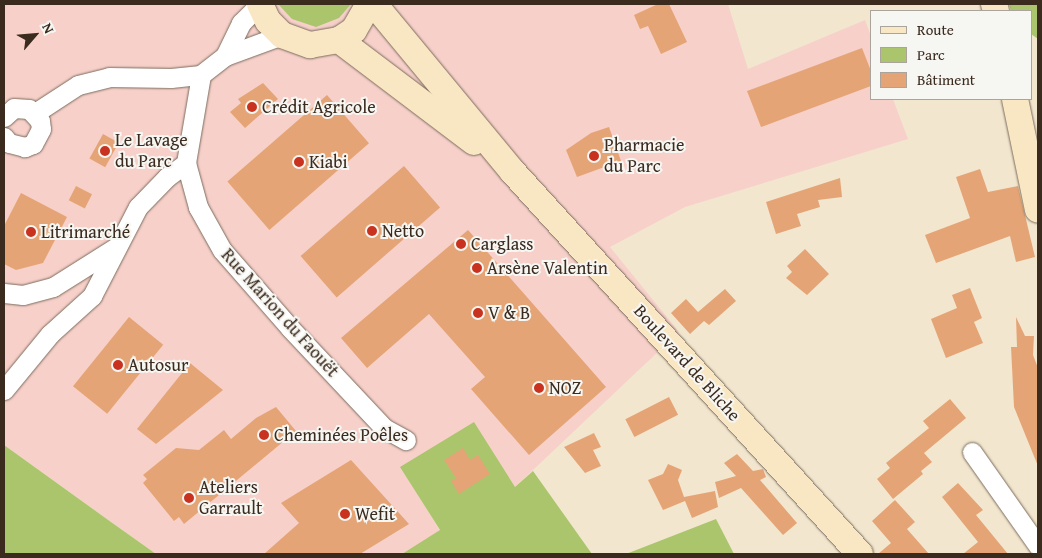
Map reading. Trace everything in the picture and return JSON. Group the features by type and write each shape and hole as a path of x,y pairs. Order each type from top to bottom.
{"main road":[{"path":"260,4 268,21 282,34 310,45 339,40 354,30 369,4"},
{"name":"Boulevard de Bliche","path":"374,4 513,172 860,554"},
{"name":"Boulevard de Bliche","path":"339,40 513,172"},
{"path":"1015,100 1038,210"}],"street":[{"path":"225,56 241,22 260,4"},
{"path":"35,113 78,85 109,77 171,78 201,75 225,56 282,34"},
{"name":"Rue Marion du Faouët","path":"201,75 186,163 198,207 222,250 384,428 406,440"},
{"path":"4,117 14,108 22,107 35,113 41,129 33,144 16,147 4,137"},
{"path":"4,390 50,334 92,296 115,248 138,207 167,177 186,163"},
{"path":"4,293 23,294 53,287 115,248"},
{"path":"972,452 1038,546"}],"shaded area":[{"path":"4,4 728,4 748,69 865,20 870,33 870,100 893,100 908,139 685,207 610,247 679,332 515,487 401,467 440,531 402,554 156,554 4,445"}],"green space":[{"path":"278,4 351,4 339,18 316,27 292,19"},
{"path":"1009,4 1038,4 1038,39 1032,35 1032,10 1011,10"},
{"path":"474,422 515,487 533,471 592,554 402,554 440,530 400,467"},
{"path":"4,445 111,522 156,554 4,554"},
{"path":"716,519 734,554 626,554"}],"building":[{"path":"658,4 669,4 687,42 661,54 648,26 640,29 634,15"},
{"path":"862,48 870,68 870,86 761,127 747,91"},
{"name":"Crédit Agricole","path":"263,83 278,99 245,128 230,112 241,103 238,99"},
{"name":"Kiabi","path":"327,95 369,143 269,230 227,182"},
{"name":"Pharmacie du Parc","path":"609,127 621,161 577,177 566,150 591,133"},
{"name":"Le Lavage du Parc","path":"103,134 119,143 105,167 89,158"},
{"name":"Netto","path":"404,166 440,208 337,297 301,256"},
{"path":"980,169 988,192 1018,186 1035,257 1016,262 1010,236 936,263 925,235 970,218 956,177"},
{"path":"840,178 842,197 818,200 820,207 797,214 801,226 776,234 766,202"},
{"path":"76,186 92,194 85,208 69,200"},
{"name":"Litrimarché","path":"21,193 67,217 43,263 16,270 4,264 4,226"},
{"path":"468,230 606,387 529,455 471,389 485,377 429,314 367,368 341,338"},
{"path":"805,249 829,274 807,295 786,278 792,272 787,266"},
{"path":"970,288 982,318 974,322 983,343 946,358 931,319 957,308 952,295"},
{"path":"725,289 736,301 709,325 704,321 690,334 671,313 686,299 698,312"},
{"name":"Autosur","path":"129,317 163,345 107,414 73,386"},
{"path":"1016,317 1025,336 1034,336 1033,355 1038,368 1038,466 1014,407 1011,347 1017,347"},
{"path":"190,363 223,390 156,444 137,429"},
{"path":"669,397 678,415 634,437 625,419"},
{"path":"950,399 966,418 924,453 932,462 921,471 923,474 893,499 877,479 890,468 886,463 929,428 923,421"},
{"name":"Ateliers Garrault","path":"276,407 296,431 184,524 179,517 174,521 143,483 147,479 143,475 176,448 199,450 224,430 231,439 256,418"},
{"path":"594,433 601,447 593,450 601,466 585,473 564,447"},
{"path":"463,448 470,460 478,455 490,474 459,494 451,481 456,478 444,460"},
{"path":"737,454 753,471 763,469 766,477 760,480 797,523 783,535 741,488 719,498 715,482 736,476 724,463"},
{"name":"Wefit","path":"351,460 409,524 360,554 264,554 299,523 281,503"},
{"path":"668,464 682,470 678,480 684,497 715,491 718,507 692,518 685,501 663,510 648,480 663,474"},
{"path":"958,483 983,510 976,515 1008,554 963,554 978,542 942,497"},
{"path":"895,500 915,522 907,529 929,554 878,554 891,543 872,521"}],"place":[{"name":"Crédit Agricole","path":"252,107"},
{"name":"Le Lavage du Parc","path":"105,151"},
{"name":"Pharmacie du Parc","path":"594,156"},
{"name":"Kiabi","path":"299,162"},
{"name":"Netto","path":"372,231"},
{"name":"Litrimarché","path":"31,232"},
{"name":"Carglass","path":"461,244"},
{"name":"Arsène Valentin","path":"477,268"},
{"name":"V & B","path":"478,313"},
{"name":"Autosur","path":"118,365"},
{"name":"NOZ","path":"539,388"},
{"name":"Cheminées Poêles","path":"264,435"},
{"name":"Ateliers Garrault","path":"189,498"},
{"name":"Wefit","path":"345,514"}]}
